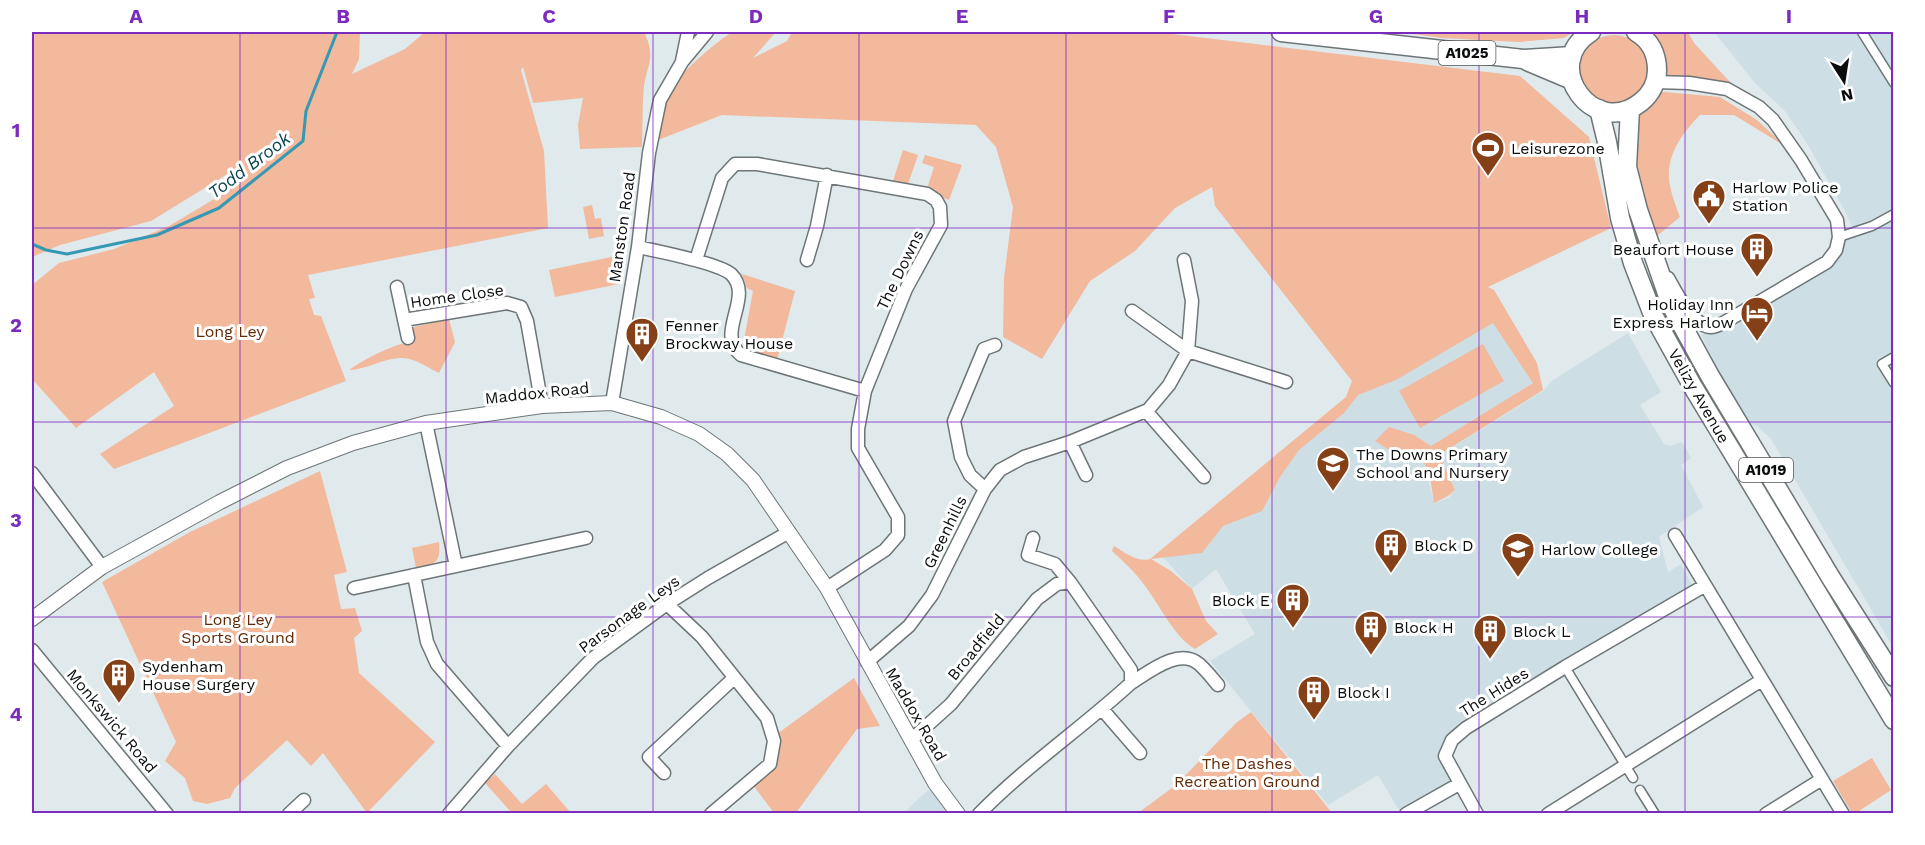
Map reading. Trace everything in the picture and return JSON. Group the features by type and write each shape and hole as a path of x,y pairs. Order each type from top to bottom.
{"main road":[{"name":"A1025","path":"1281,32 1523,59 1572,56"},
{"path":"1591,32 1581,40 1572,56 1570,64 1572,80 1580,96 1589,104 1599,109 1615,112 1630,108 1645,98 1655,82 1657,62 1642,34"},
{"name":"A1025","path":"1523,59 1572,80"},
{"name":"Velizy Avenue","path":"1630,108 1627,167 1638,210 1671,305 1710,376 1831,578 1893,676"},
{"name":"Velizy Avenue","path":"1599,109 1620,218 1633,263 1653,315 1693,387 1893,720"}],"street":[{"name":"Manston Road","path":"682,62 688,32"},
{"name":"Manston Road","path":"612,403 638,247 649,153 660,100 682,62 707,32"},
{"path":"1862,32 1893,83"},
{"path":"1654,255 1682,303 1696,320 1705,326 1713,327 1827,262 1836,250 1839,237 1837,220 1801,160 1773,120 1759,107 1727,89 1697,84 1655,82"},
{"name":"The Downs","path":"696,260 722,178 735,164 757,164 927,194 936,200 942,212 941,225 906,289 865,391 858,429 858,448 898,517 898,535 885,549 827,588"},
{"path":"807,260 817,226 827,175"},
{"path":"1839,237 1872,226 1893,214"},
{"path":"638,247 696,260 730,273 738,284 739,292 730,340 733,349 741,355 865,391"},
{"name":"Greenhills","path":"867,662 909,626 932,595 985,489 1000,470 1024,457 1070,442 1146,411 1169,386 1188,351 1192,301 1184,260"},
{"name":"Home Close","path":"397,287 408,338"},
{"name":"Home Close","path":"404,320 507,303 520,307 527,321 542,406"},
{"path":"1132,311 1188,351 1286,382"},
{"path":"985,489 970,475 961,457 954,422 984,349 994,345"},
{"path":"1893,357 1882,364 1893,383"},
{"name":"Maddox Road","path":"32,619 102,567 220,502 286,468 352,443 426,423 542,406 612,403 675,422 699,434 727,454 762,492 827,588 935,783 958,813"},
{"path":"1146,411 1204,477"},
{"path":"426,423 456,566"},
{"path":"1070,442 1086,475"},
{"path":"32,473 102,567"},
{"name":"Parsonage Leys","path":"449,813 508,746 593,658 667,604 724,568 789,532"},
{"path":"1675,535 1843,813"},
{"path":"354,588 586,538"},
{"path":"1033,538 1028,555 1055,564 1070,582 1131,670 1131,683"},
{"path":"414,575 427,642 436,664 508,746"},
{"name":"Broadfield","path":"911,740 951,704 1037,599 1056,584 1070,582"},
{"name":"The Hides","path":"1478,813 1459,784 1445,756 1452,740 1466,728 1565,667 1704,586"},
{"path":"667,604 702,637 767,718 774,741 770,764 711,813"},
{"name":"Monkswick Road","path":"32,650 166,813"},
{"path":"979,813 1004,788 1131,683 1166,662 1186,658 1198,662 1218,685"},
{"path":"1565,667 1633,778"},
{"path":"664,773 649,757 734,678"},
{"path":"1548,813 1762,680"},
{"path":"1102,709 1140,753"},
{"path":"1766,813 1822,779"},
{"path":"1406,813 1459,784"},
{"path":"1640,790 1655,813"},
{"path":"289,813 304,800"}],"shaded area":[{"path":"1714,32 1893,32 1893,647 1771,439 1757,426 1744,421 1701,335 1836,250 1839,237 1853,230 1808,145 1785,111 1755,83"},
{"name":"Harlow College","path":"1489,312 1534,382 1431,447 1424,462 1434,503 1449,498 1455,490 1438,456 1543,391 1553,380 1628,333 1661,392 1640,405 1664,444 1670,446 1682,442 1691,458 1681,465 1703,507 1659,537 1668,572 1681,564 1692,585 1461,721 1446,739 1454,783 1400,812 1378,775 1328,805 1210,661 1255,634 1216,569 1192,589 1160,554 1358,388"},
{"path":"933,786 952,814 903,814 916,801"}],"green space":[{"name":"Long Ley","path":"32,32 360,32 359,59 352,74 405,49 425,32 644,32 650,54 644,86 642,147 580,149 578,125 583,98 533,103 523,67 521,70 544,151 548,228 308,275 315,298 309,299 314,315 321,316 346,381 114,469 100,454 174,406 154,372 76,428 32,379 32,285 59,263 114,249 169,226 236,186 234,170 151,221 60,245 32,257"},
{"path":"732,32 776,32 753,58 787,41 792,32 1156,32 1520,76 1589,137 1611,228 1488,287 1494,290 1537,363 1543,390 1439,455 1455,490 1448,496 1434,503 1431,483 1424,462 1392,452 1375,441 1389,427 1414,435 1431,446 1533,383 1493,323 1396,380 1358,395 1344,413 1299,450 1280,477 1262,511 1223,526 1202,553 1151,559 1171,571 1192,589 1206,621 1218,634 1195,649 1181,637 1141,581 1112,551 1114,546 1141,560 1150,559 1346,397 1352,381 1215,206 1212,187 1175,208 1135,251 1090,281 1042,359 1003,337 1004,278 1013,207 996,147 976,125 722,115 653,142 662,105 674,84 702,55"},
{"path":"1399,32 1574,32 1564,38 1519,42 1442,38"},
{"path":"1649,32 1688,32 1694,43 1730,82 1664,75"},
{"path":"1607,35 1621,35 1633,40 1643,50 1648,69 1643,88 1633,98 1621,103 1607,103 1595,98 1585,88 1580,76 1580,62 1585,50 1595,40"},
{"path":"1655,93 1720,97 1757,120 1785,146 1734,115 1700,115 1681,138 1670,166 1670,186 1680,217 1658,235 1650,238 1636,186 1635,121"},
{"path":"903,150 918,155 908,184 893,181"},
{"path":"925,155 962,165 949,200 926,192 934,167 922,163"},
{"path":"592,205 595,219 601,218 604,236 589,239 583,207"},
{"path":"626,254 619,284 555,297 549,270"},
{"path":"742,274 795,291 777,360 742,351 753,291 747,288"},
{"path":"449,319 455,342 439,373 417,361 402,358 349,370 378,353 411,341 414,327"},
{"path":"1483,344 1504,381 1420,428 1399,391"},
{"name":"Long Ley Sports Ground","path":"320,471 347,572 334,575 341,609 355,608 362,631 354,638 359,673 435,742 367,813 323,753 311,766 287,740 235,788 230,798 207,804 193,801 185,778 165,761 176,742 102,582 190,532"},
{"path":"439,542 438,559 428,566 416,568 412,548"},
{"path":"854,678 880,726 857,729 796,813 774,813 753,785 774,763 778,750 777,734"},
{"name":"The Dashes Recreation Ground","path":"1251,712 1332,813 1138,813 1176,785 1236,723"},
{"path":"1872,758 1891,790 1856,813 1852,813 1833,781"},
{"path":"495,774 522,804 546,784 571,813 512,813 485,783"}],"waterway":[{"name":"Todd Brook","path":"32,244 46,250 67,254 157,235 219,208 303,141 306,111 337,32"}],"place":[{"name":"Leisurezone","path":"1488,177"},
{"name":"Harlow Police Station","path":"1709,225"},
{"name":"Beaufort House","path":"1757,278"},
{"name":"Holiday Inn Express Harlow","path":"1757,342"},
{"name":"Fenner Brockway House","path":"642,363"},
{"name":"The Downs Primary School and Nursery","path":"1333,492"},
{"name":"Block D","path":"1391,574"},
{"name":"Harlow College","path":"1518,578"},
{"name":"Block E","path":"1293,629"},
{"name":"Block H","path":"1371,656"},
{"name":"Block L","path":"1490,660"},
{"name":"Sydenham House Surgery","path":"119,704"},
{"name":"Block I","path":"1314,721"}]}
